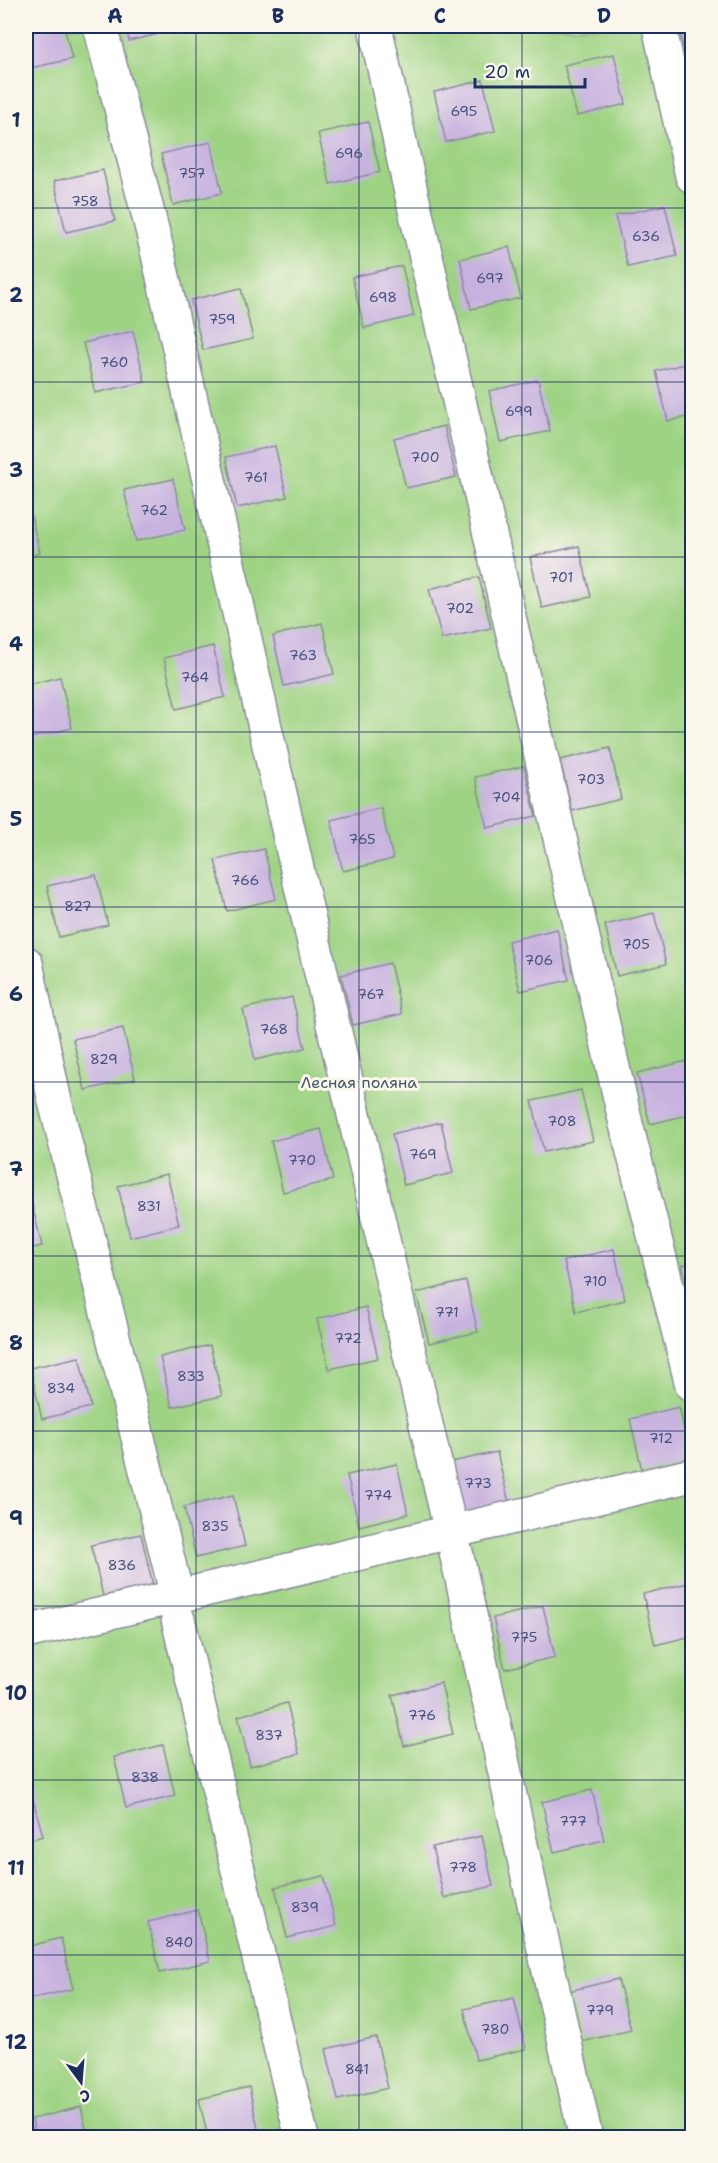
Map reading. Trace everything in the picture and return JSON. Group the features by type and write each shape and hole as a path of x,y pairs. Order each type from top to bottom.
{"street":[{"path":"100,26 154,237 297,870 453,1542 586,2138"},
{"path":"375,26 408,179 626,1124 693,1385"},
{"path":"659,26 693,176"},
{"path":"26,963 54,1096 178,1608 302,2138"},
{"path":"26,1655 178,1608 453,1542 693,1475"},
{"path":"453,1542 693,1498"},
{"path":"26,1632 178,1608"}],"green space":[{"name":"Лесная поляна","path":"26,26 692,26 692,2137 26,2137"}],"building":[{"path":"26,26 64,26 72,59 26,69"},
{"path":"126,26 178,26 179,29 129,41"},
{"path":"692,26 692,77 690,78 679,27"},
{"path":"614,54 626,104 577,116 564,65"},
{"path":"483,80 495,131 446,142 434,92"},
{"path":"368,122 380,172 330,184 318,133"},
{"path":"211,142 222,193 173,205 161,154"},
{"path":"103,170 115,221 66,232 54,181"},
{"path":"665,205 677,256 628,267 615,216"},
{"path":"509,247 521,298 471,309 460,259"},
{"path":"402,266 414,316 364,328 352,277"},
{"path":"241,288 253,339 203,350 191,300"},
{"path":"133,331 145,382 95,393 83,343"},
{"path":"692,362 692,416 668,421 656,371"},
{"path":"538,380 550,431 500,442 489,391"},
{"path":"444,426 456,477 406,488 394,438"},
{"path":"275,446 287,497 237,508 226,457"},
{"path":"173,479 185,530 136,541 124,490"},
{"path":"26,503 28,503 40,553 26,557"},
{"path":"579,546 591,597 542,608 530,557"},
{"path":"479,577 491,628 442,639 429,589"},
{"path":"322,623 334,674 284,686 273,636"},
{"path":"213,646 225,697 176,709 164,658"},
{"path":"60,677 72,728 26,739 26,685"},
{"path":"610,748 621,799 572,811 560,760"},
{"path":"524,766 536,816 487,828 475,777"},
{"path":"381,808 393,859 343,871 331,820"},
{"path":"264,849 276,899 227,911 215,860"},
{"path":"96,875 108,925 59,937 47,886"},
{"path":"654,913 666,964 617,976 605,925"},
{"path":"557,929 569,980 520,991 508,941"},
{"path":"390,963 402,1014 353,1025 341,975"},
{"path":"292,997 305,1048 255,1060 243,1009"},
{"path":"123,1028 135,1079 85,1090 73,1039"},
{"path":"687,1061 692,1084 692,1114 650,1124 637,1073"},
{"path":"581,1090 593,1141 544,1152 532,1101"},
{"path":"441,1122 453,1173 404,1185 392,1134"},
{"path":"321,1129 333,1180 283,1192 271,1141"},
{"path":"167,1174 179,1225 130,1237 118,1186"},
{"path":"30,1196 42,1246 26,1250 26,1197"},
{"path":"614,1249 625,1300 576,1312 564,1261"},
{"path":"692,1263 692,1304 682,1265"},
{"path":"466,1281 478,1332 429,1343 416,1293"},
{"path":"366,1307 378,1358 329,1369 317,1319"},
{"path":"210,1345 222,1396 172,1407 160,1357"},
{"path":"79,1357 91,1407 42,1419 30,1368"},
{"path":"679,1407 691,1458 642,1470 630,1419"},
{"path":"497,1452 509,1503 459,1514 447,1463"},
{"path":"397,1464 408,1514 359,1526 347,1475"},
{"path":"233,1495 245,1546 196,1558 184,1507"},
{"path":"141,1534 153,1585 103,1596 91,1545"},
{"path":"692,1582 692,1636 655,1645 643,1594"},
{"path":"543,1606 555,1657 505,1669 493,1618"},
{"path":"441,1683 453,1734 404,1746 392,1695"},
{"path":"287,1703 299,1754 250,1766 238,1716"},
{"path":"163,1745 175,1796 126,1808 114,1757"},
{"path":"29,1784 43,1836 26,1841 26,1785"},
{"path":"592,1790 604,1840 554,1852 542,1802"},
{"path":"482,1836 493,1886 444,1898 432,1847"},
{"path":"324,1876 336,1926 287,1938 275,1887"},
{"path":"198,1910 210,1961 160,1973 148,1922"},
{"path":"61,1938 73,1989 26,2000 26,1947"},
{"path":"618,1979 631,2030 581,2042 569,1991"},
{"path":"514,1998 526,2049 476,2060 464,2009"},
{"path":"376,2037 388,2088 338,2100 326,2049"},
{"path":"249,2087 260,2138 208,2138 199,2099"},
{"path":"81,2107 88,2138 36,2138 32,2119"}]}
